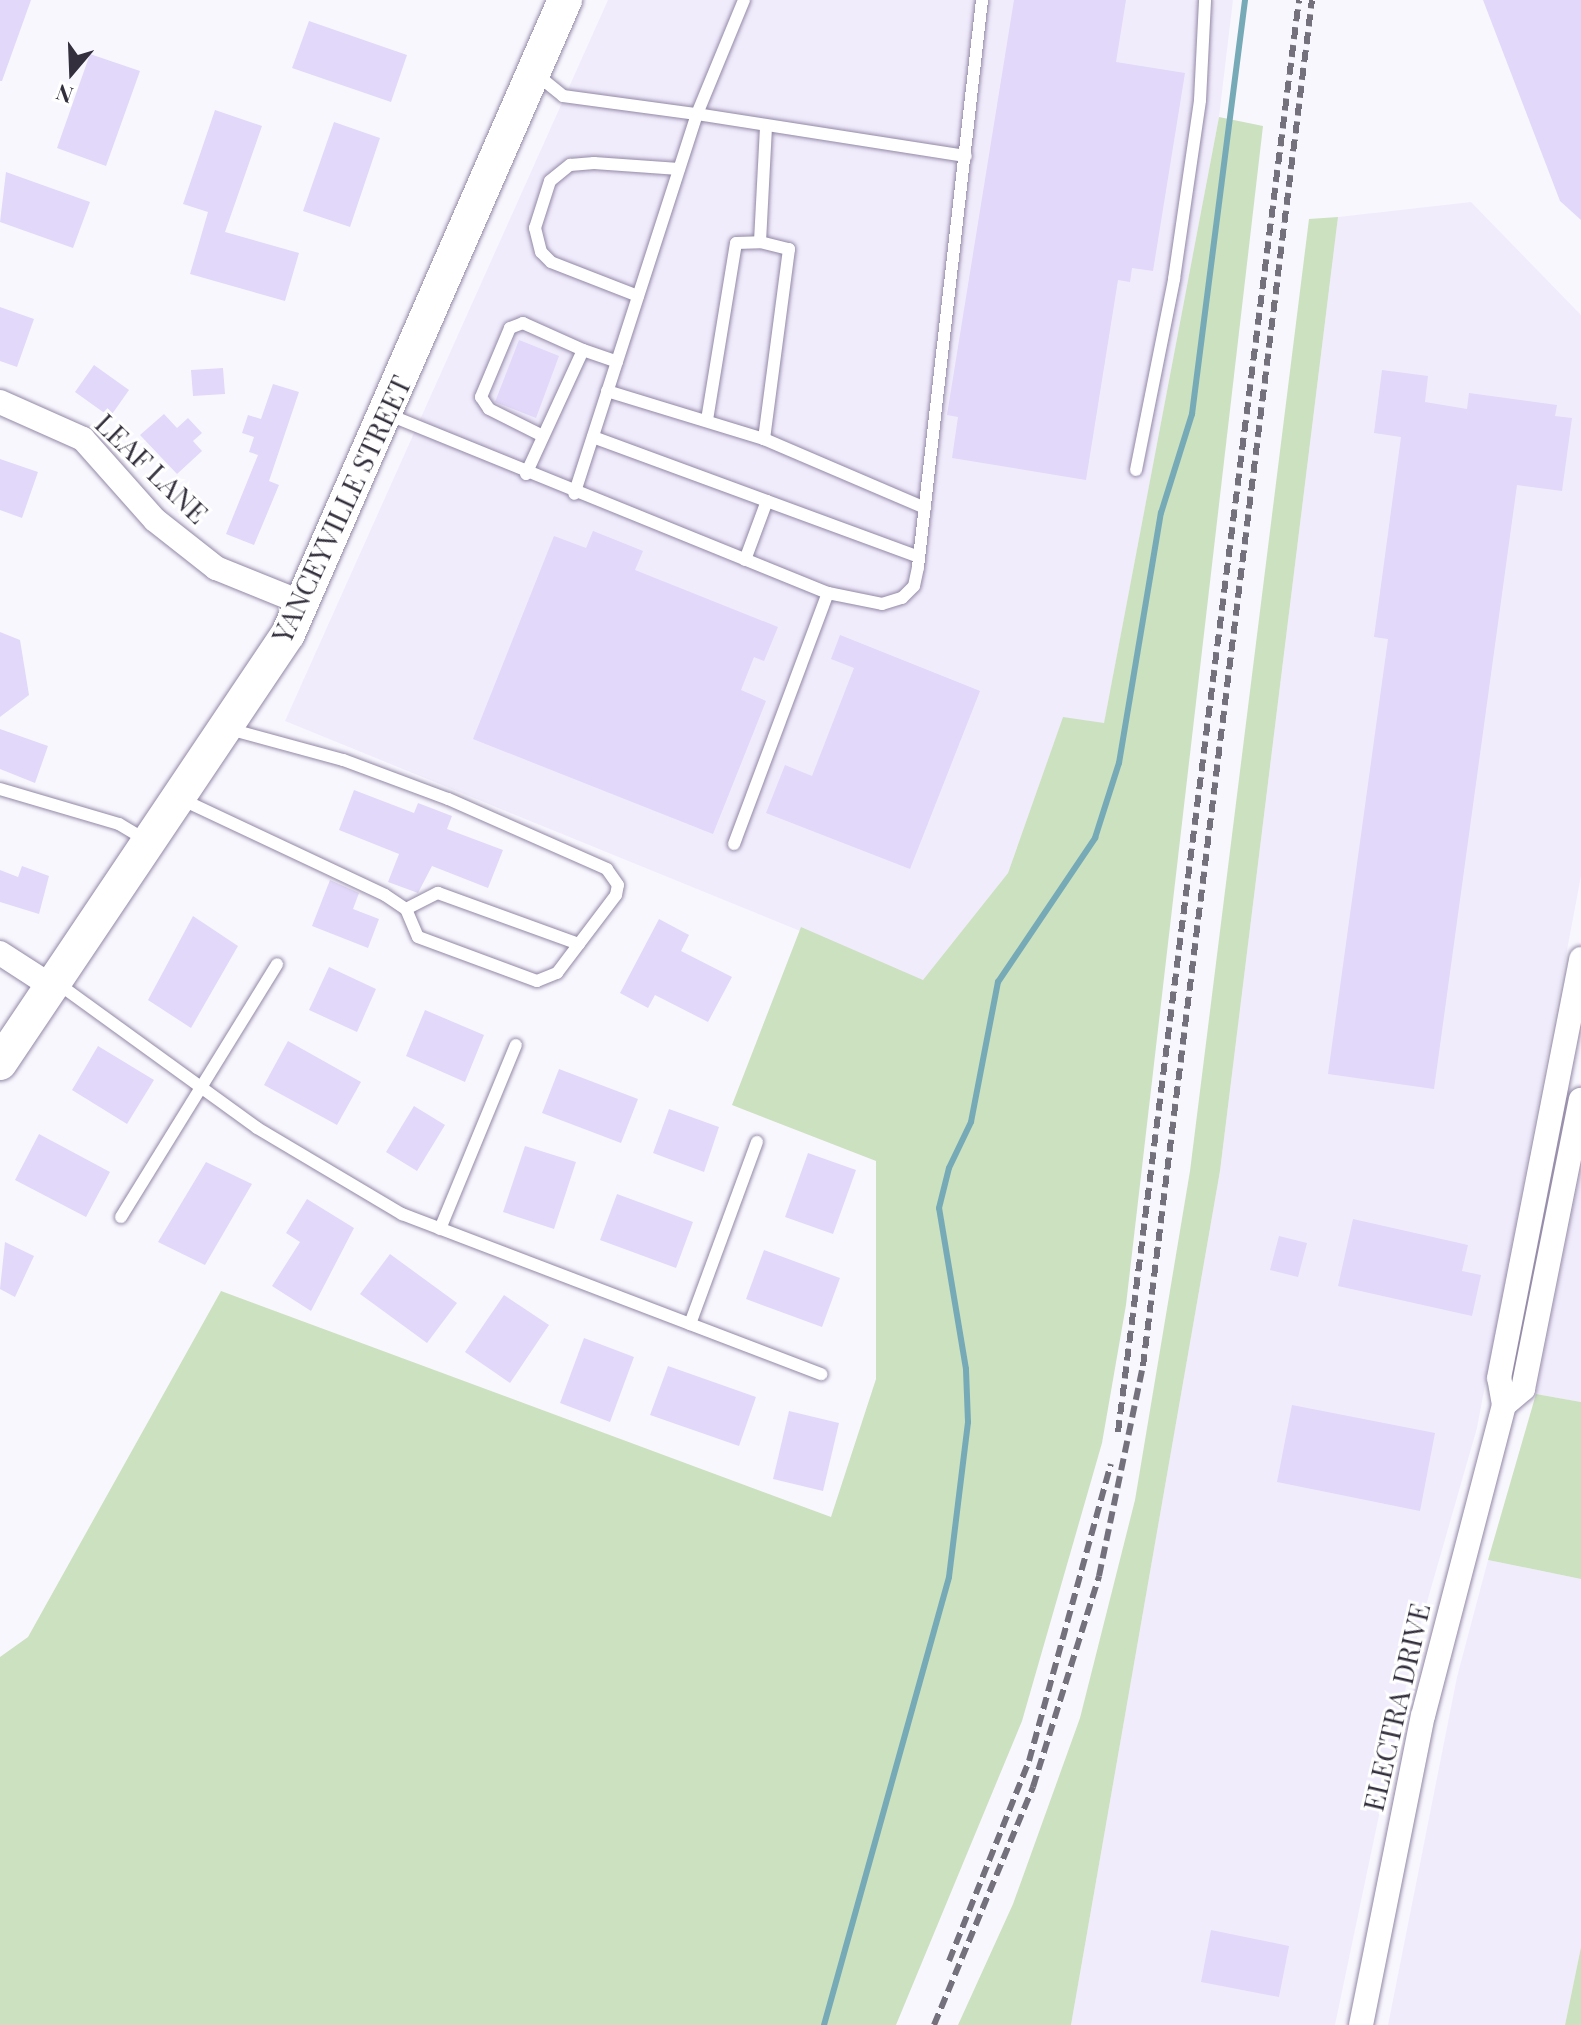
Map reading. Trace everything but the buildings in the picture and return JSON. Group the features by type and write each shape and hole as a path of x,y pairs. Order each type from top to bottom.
{"main road":[{"name":"YANCEYVILLE STREET","path":"0,1063 225,728 302,603 565,0"}],"street":[{"name":"LEAF LANE","path":"0,402 83,439 155,520 216,568 302,603"},
{"path":"0,953 53,983"},
{"name":"ELECTRA DRIVE","path":"1361,2025 1423,1716 1504,1405 1499,1378 1581,959"},
{"name":"ELECTRA DRIVE","path":"1504,1405 1523,1389 1581,1100"}],"lane":[{"path":"574,494 697,114 744,0"},
{"path":"387,414 574,494 828,593 882,604 902,598 914,586 919,557 982,0"},
{"path":"1136,470 1174,279 1200,100 1205,0"},
{"path":"533,72 563,96 966,156"},
{"path":"760,242 766,127"},
{"path":"638,296 551,262 541,252 535,228 550,181 570,165 594,163 679,169"},
{"path":"707,420 736,243 760,242 789,249 764,439"},
{"path":"543,436 489,409 481,397 510,328 523,323 617,362"},
{"path":"526,474 583,350"},
{"path":"607,391 764,439 925,508"},
{"path":"593,437 919,557"},
{"path":"745,560 767,501"},
{"path":"734,844 828,593"},
{"path":"178,798 406,909 418,937 537,981 557,973 618,885 607,869 343,760 225,728"},
{"path":"0,789 119,824 148,841"},
{"path":"406,909 438,893 579,944"},
{"path":"121,1217 198,1085 277,964"},
{"path":"53,983 198,1085 389,1206 440,1229 821,1374"},
{"path":"440,1229 516,1045"},
{"path":"690,1324 757,1142"},
{"path":"1538,1179 1564,1183"}],"shaded area":[{"path":"608,0 1233,0 1219,117 1104,724 1063,718 1008,873 923,981 285,721"},
{"path":"1471,202 1581,315 1581,876 1477,1428 1415,1644 1335,2025 1071,2025 1220,1171 1338,217"},
{"path":"1581,1167 1581,1402 1536,1394"},
{"path":"1488,1560 1581,1579 1581,1947 1565,2025 1388,2025 1457,1677"}],"green space":[{"path":"1219,117 1263,126 1126,1305 1102,1443 1022,1721 896,2025 0,2025 0,1657 28,1637 221,1291 831,1517 876,1379 876,1161 732,1105 801,927 923,980 1008,873 1063,717 1104,723"},
{"path":"1338,217 1220,1171 1071,2025 958,2025 1013,1904 1080,1718 1135,1500 1190,1171 1309,219"},
{"path":"1536,1394 1581,1402 1581,1579 1488,1560"},
{"path":"1581,1947 1581,2025 1565,2025"}],"waterway":[{"path":"824,2025 949,1577 968,1422 966,1369 939,1208 949,1168 971,1122 998,982 1095,838 1119,763 1161,513 1192,414 1245,0"}],"railway":[{"path":"1118,1432 1299,0"},
{"path":"934,2025 1033,1787 1099,1576 1143,1366 1312,0"},
{"path":"949,1961 1029,1761 1111,1464"}]}
